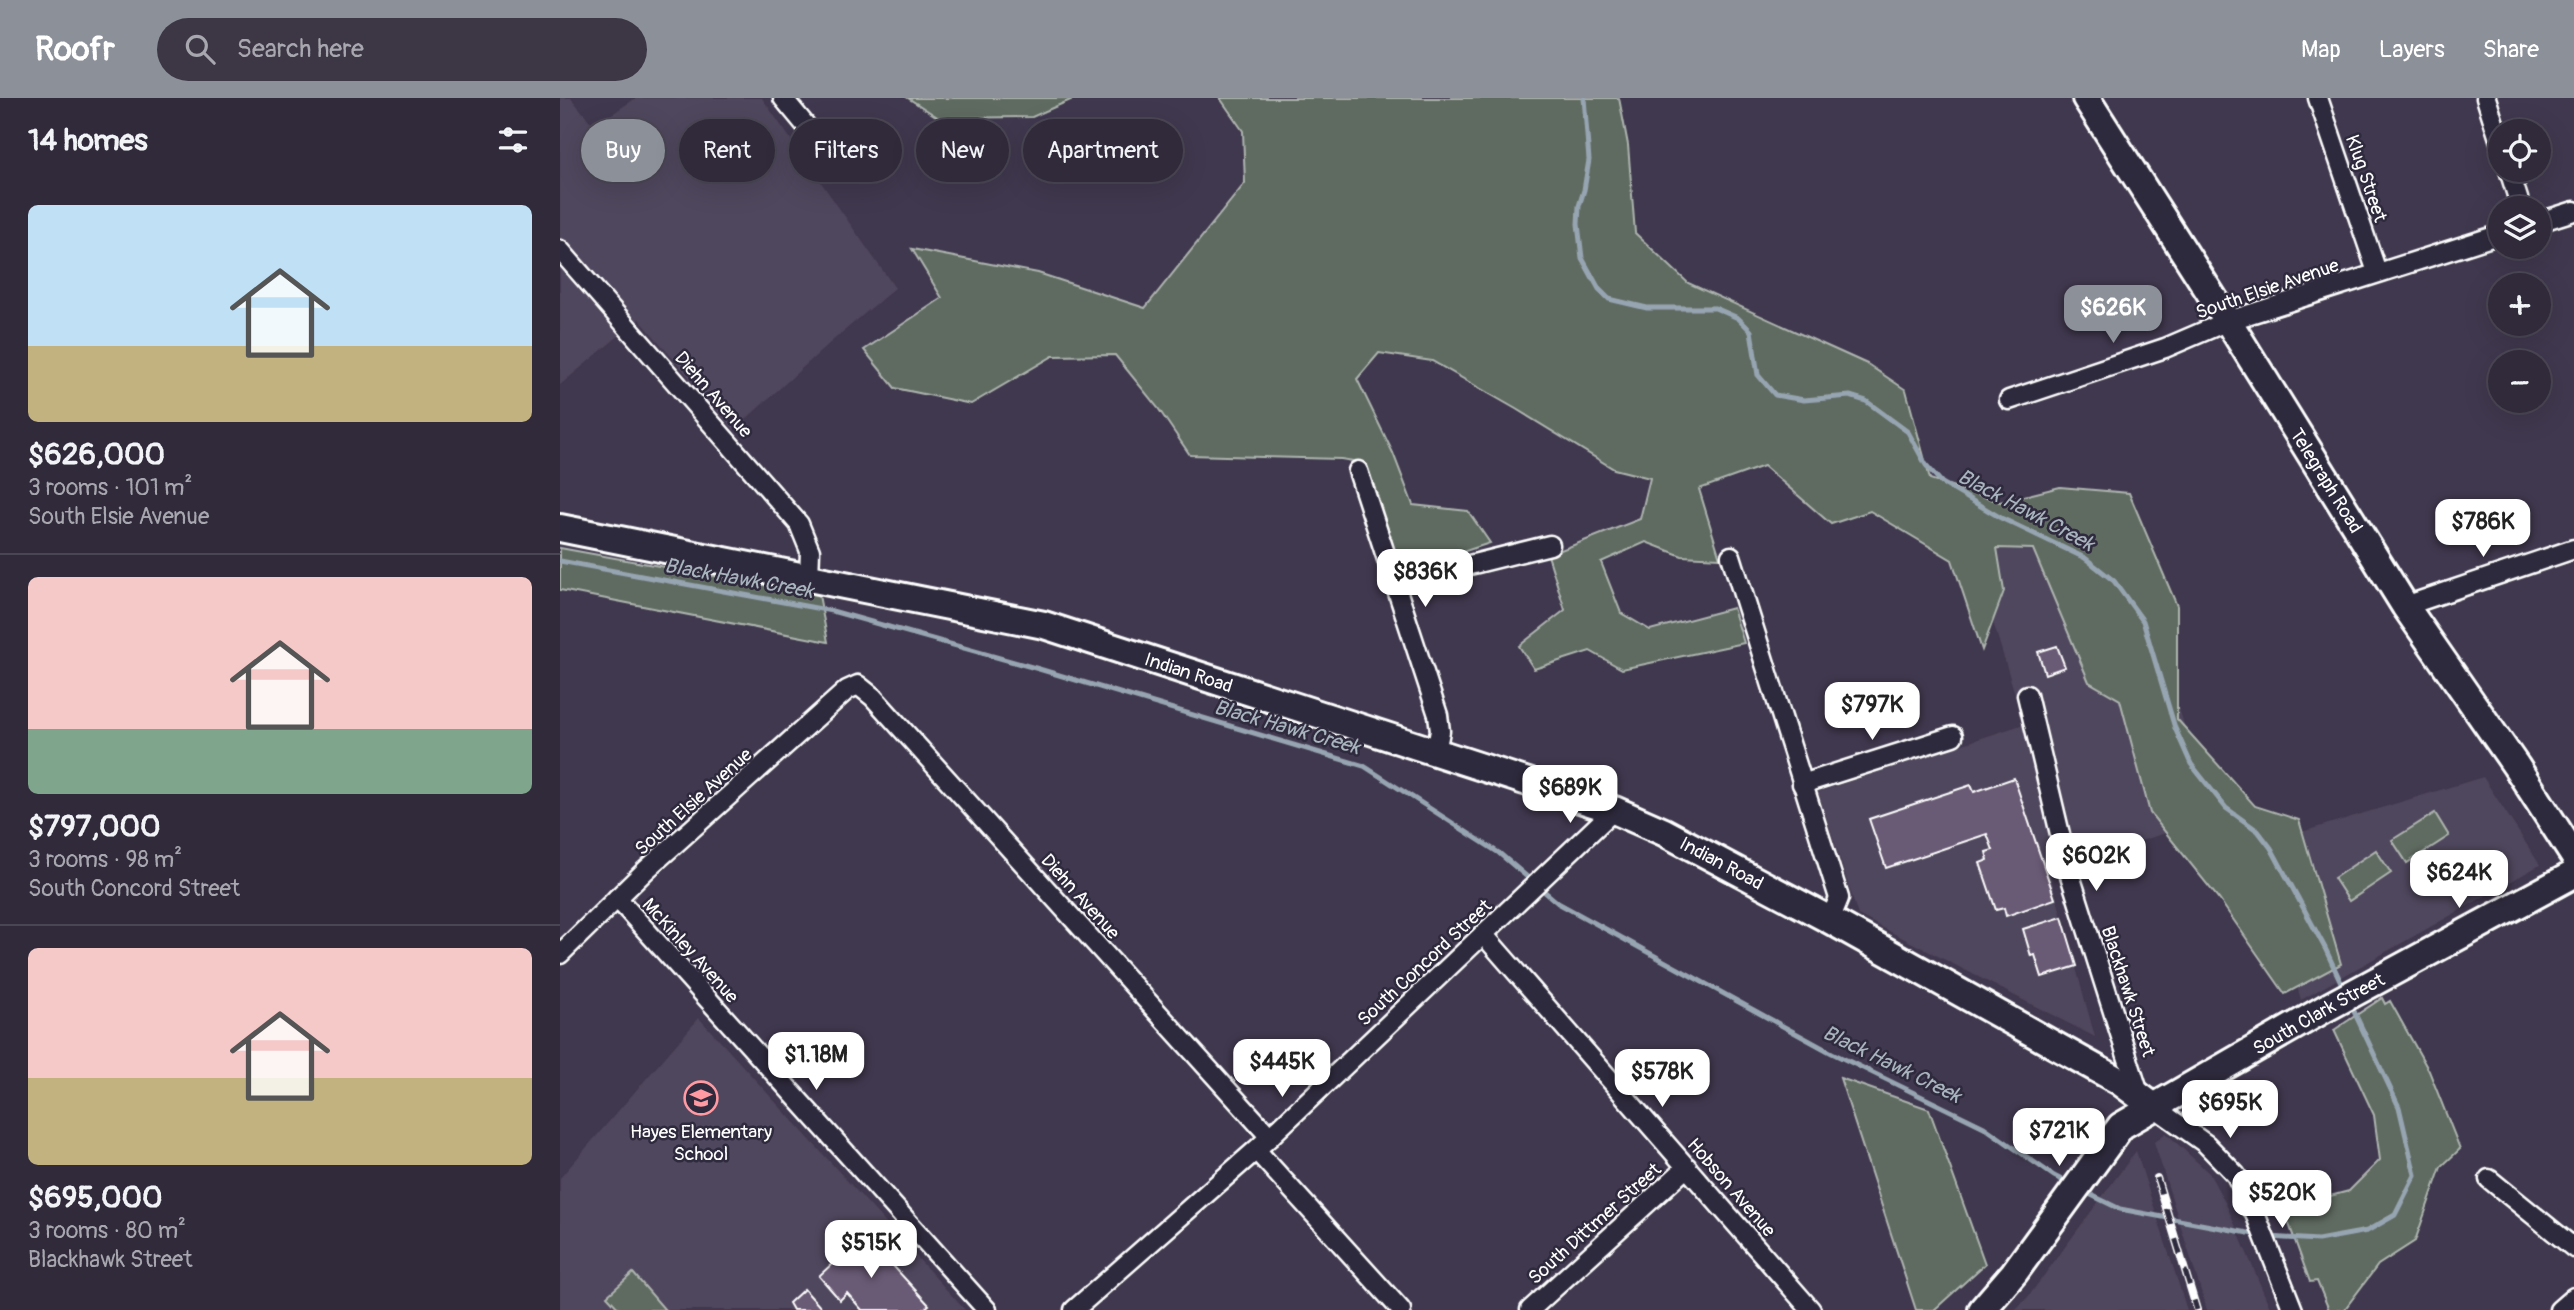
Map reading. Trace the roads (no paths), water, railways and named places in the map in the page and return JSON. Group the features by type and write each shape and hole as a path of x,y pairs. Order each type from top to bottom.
{"street":[{"path":"783,98 800,119"},
{"name":"Telegraph Road","path":"2086,98 2405,606 2516,766 2574,856"},
{"name":"Klug Street","path":"2318,98 2377,272"},
{"path":"2486,98 2493,119"},
{"path":"2551,218 2574,211"},
{"name":"South Elsie Avenue","path":"2009,400 2165,348 2228,321 2488,238"},
{"name":"Diehn Avenue","path":"560,250 799,524 810,551 809,578"},
{"path":"1358,471 1397,583 1438,715 1440,731 1436,752"},
{"name":"Indian Road","path":"560,528 1044,625 1614,810 1664,832 1830,920 2119,1081 2147,1102"},
{"path":"1397,583 1550,545"},
{"path":"2405,606 2574,549"},
{"path":"1731,556 1839,898 1830,920"},
{"name":"South Elsie Avenue","path":"560,954 617,898 847,690 859,685"},
{"name":"Diehn Avenue","path":"859,685 883,707 1270,1137"},
{"name":"Blackhawk Street","path":"2027,695 2069,872 2147,1102"},
{"path":"1802,784 1952,736"},
{"name":"South Concord Street","path":"1074,1310 1256,1150 1614,810"},
{"name":"South Clark Street","path":"1982,1310 2014,1273 2121,1126 2147,1102 2326,1009 2574,874"},
{"name":"McKinley Avenue","path":"617,898 987,1310"},
{"name":"Hobson Avenue","path":"1483,934 1811,1310"},
{"path":"2147,1102 2206,1144 2236,1175 2256,1216 2293,1310"},
{"path":"1256,1150 1401,1310"},
{"name":"South Dittmer Street","path":"1530,1310 1687,1167"},
{"path":"2489,1179 2574,1248"},
{"path":"2560,1310 2574,1297"}],"waterway":[{"name":"Black Hawk Creek","path":"1584,98 1589,160 1578,224 1582,258 1599,289 1609,299 1647,308 1715,308 1738,318 1751,331 1758,375 1775,395 1804,400 1850,396 1866,401 1908,432 1926,465 1942,483 2001,518 2085,558 2114,581 2143,621 2175,728 2191,764 2226,808 2258,831 2271,848 2345,991"},
{"name":"Black Hawk Creek","path":"560,561 832,611 1039,669 1364,766 1499,853 1558,903 1832,1053 1984,1127 2068,1183"},
{"name":"Black Hawk Creek","path":"2269,1237 2318,1240 2367,1231 2395,1215 2415,1175 2399,1107 2350,1003"},
{"name":"Black Hawk Creek","path":"2083,1191 2120,1209 2259,1235"}],"railway":[{"path":"2157,1178 2197,1310"}],"place":[{"name":"Hayes Elementary School","path":"701,1098"}]}
